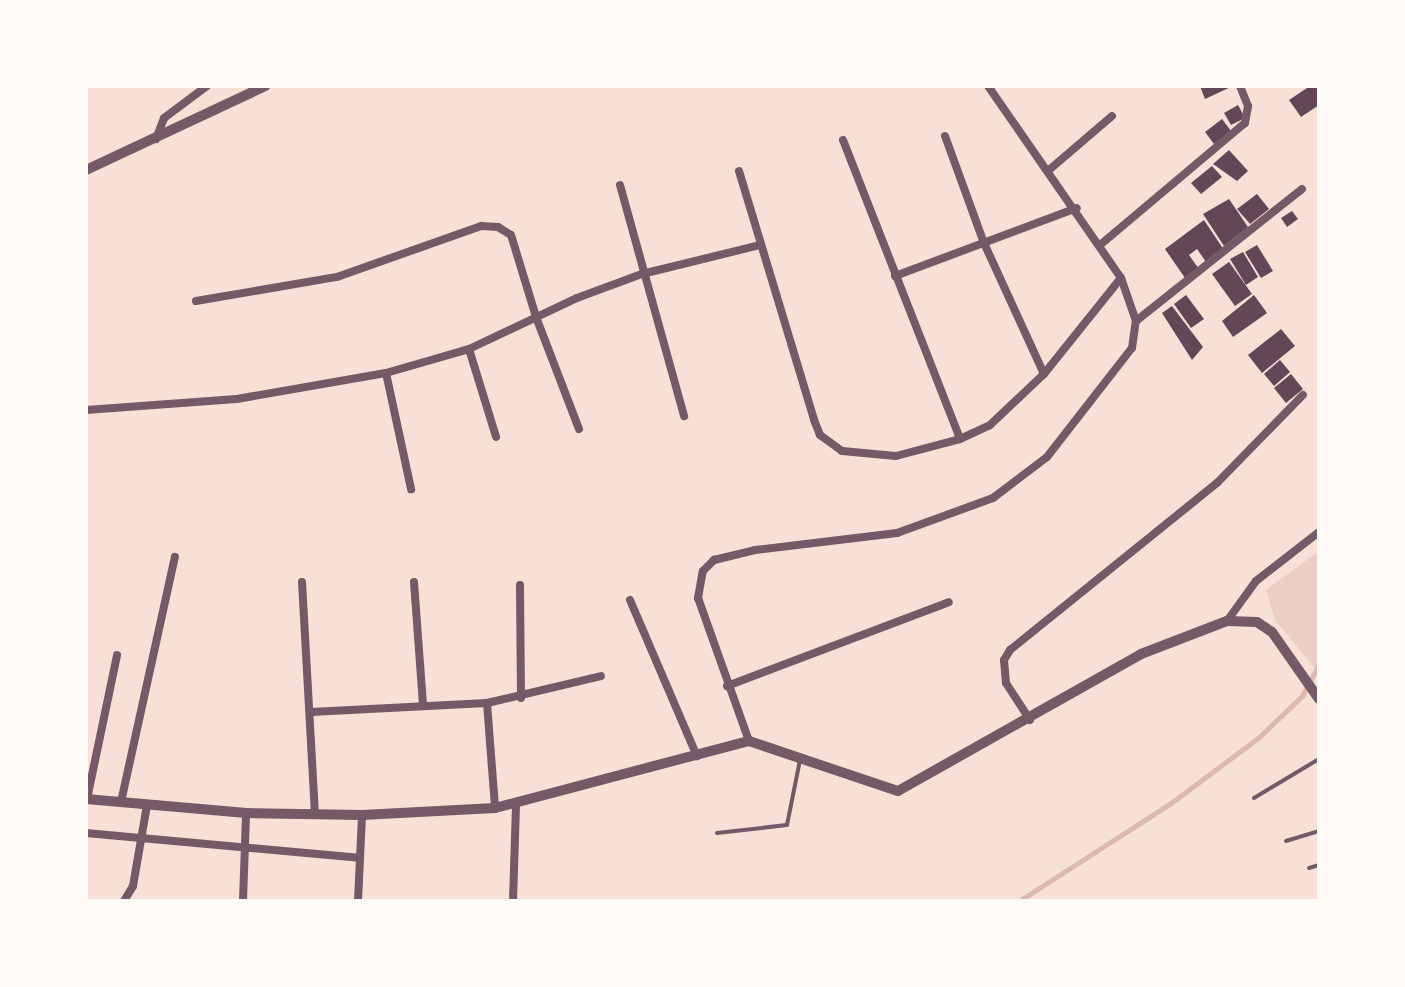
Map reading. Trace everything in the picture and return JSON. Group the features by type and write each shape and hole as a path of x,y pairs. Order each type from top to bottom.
{"street":[{"path":"156,140 164,118 207,86"},
{"path":"86,170 156,140 265,86"},
{"path":"749,741 698,598 703,571 714,560 755,550 897,533 993,498 1047,457 1108,386 1132,348 1136,321 1121,278 1077,208 988,86"},
{"path":"1100,245 1245,123 1248,106 1240,86"},
{"path":"1049,170 1112,116"},
{"path":"945,136 984,243 1044,374"},
{"path":"843,140 960,439"},
{"path":"739,171 814,420 830,445 879,457 960,439 990,425 1044,374 1121,278"},
{"path":"620,185 642,274 684,416"},
{"path":"1136,321 1302,189"},
{"path":"895,276 1077,208"},
{"path":"196,301 337,277 491,225 511,235 536,317 579,429"},
{"path":"86,410 237,399 386,373 469,349 536,317 642,274 760,245"},
{"path":"469,349 496,437"},
{"path":"386,373 411,489"},
{"path":"1030,720 1006,683 1004,660 1010,650 1217,483 1303,395"},
{"path":"1227,621 1256,581 1319,532"},
{"path":"121,802 175,557"},
{"path":"302,582 315,814"},
{"path":"414,582 423,706"},
{"path":"520,585 521,698"},
{"path":"630,600 697,756"},
{"path":"727,686 949,602"},
{"path":"117,655 87,799 246,813 362,815 516,805 749,741 898,791 1030,720 1141,654 1227,621 1263,625 1291,655 1317,698"},
{"path":"311,712 487,703 521,698 601,676"},
{"path":"487,703 495,808"},
{"path":"124,901 133,886 147,805"},
{"path":"513,901 516,805"},
{"path":"243,901 246,813"},
{"path":"358,901 362,815"},
{"path":"86,833 245,850 359,858"},
{"path":"133,886 137,901"}],"lane":[{"path":"717,833 787,825 800,757"},
{"path":"1254,798 1319,759"},
{"path":"1286,841 1319,831"},
{"path":"1309,868 1319,865"}],"shaded area":[{"path":"1319,551 1319,673 1275,620 1266,590"}],"building":[{"path":"1200,86 1233,86 1205,99"},
{"path":"1310,86 1319,86 1319,105 1301,117 1289,100"},
{"path":"1238,105 1245,118 1231,125 1224,113"},
{"path":"1222,119 1231,131 1214,144 1205,132"},
{"path":"1229,150 1248,171 1237,181 1213,164"},
{"path":"1212,166 1222,177 1201,194 1191,183"},
{"path":"1257,194 1269,209 1250,224 1237,209"},
{"path":"1229,199 1248,227 1224,246 1203,214"},
{"path":"1292,211 1298,219 1287,227 1281,218"},
{"path":"1204,220 1224,250 1206,262 1197,249 1189,255 1199,269 1185,278 1165,249"},
{"path":"1257,245 1273,271 1261,278 1245,252"},
{"path":"1243,252 1258,277 1246,285 1230,259"},
{"path":"1229,262 1252,294 1235,306 1212,274"},
{"path":"1186,295 1204,319 1191,328 1174,304"},
{"path":"1254,295 1267,313 1233,337 1222,321"},
{"path":"1172,306 1203,347 1192,360 1162,313"},
{"path":"1281,329 1295,346 1262,373 1248,355"},
{"path":"1280,360 1290,372 1274,386 1264,374"},
{"path":"1291,374 1303,389 1286,403 1274,388"}],"waterway":[{"path":"1019,901 1171,803 1258,738 1302,696 1319,664"}]}
